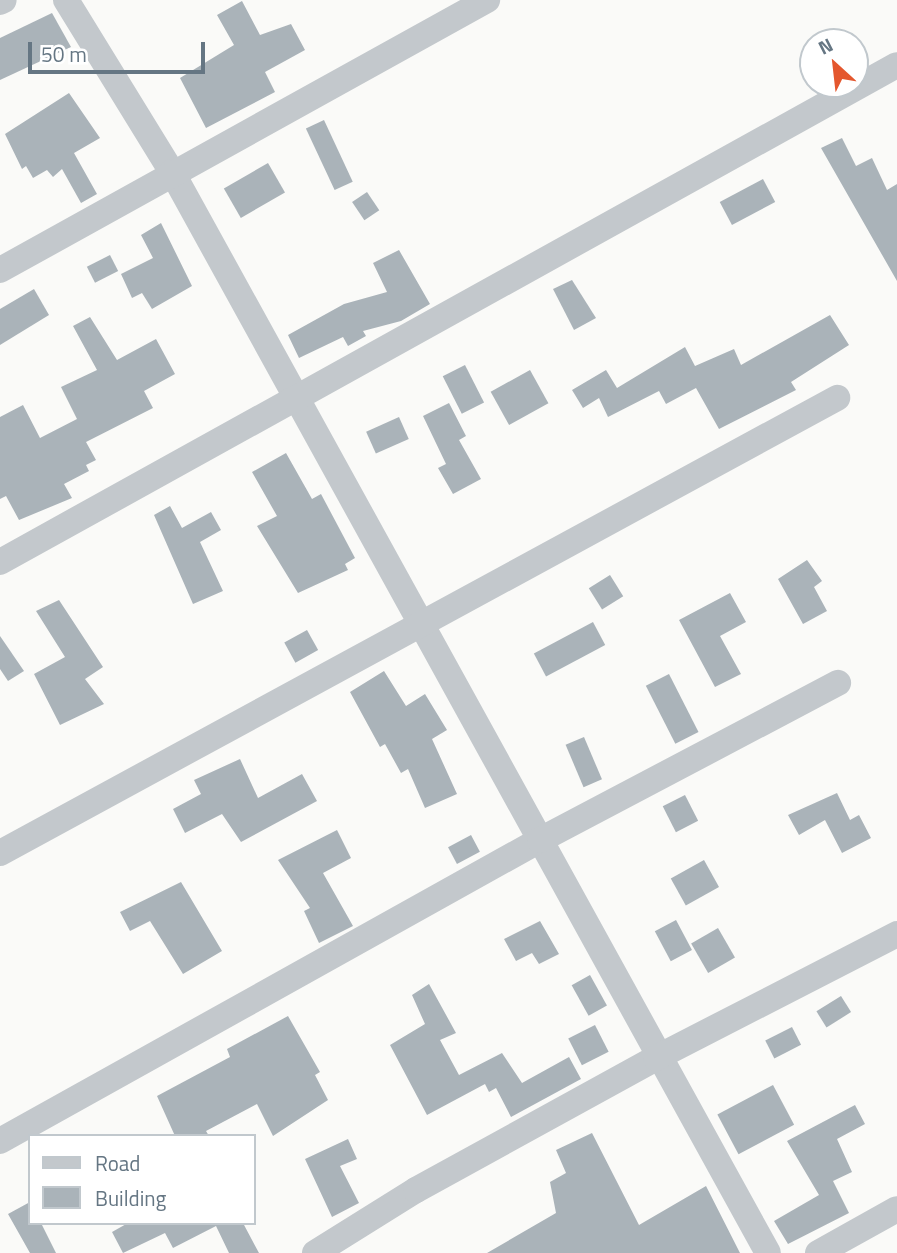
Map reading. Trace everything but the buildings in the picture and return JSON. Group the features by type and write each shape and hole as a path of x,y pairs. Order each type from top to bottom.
{"street":[{"path":"66,0 172,172 423,622 656,1058 768,1253"},
{"path":"0,270 172,172 487,0"},
{"path":"0,562 299,399 897,65"},
{"path":"0,853 837,398"},
{"path":"0,1141 540,841 838,683"},
{"path":"315,1253 416,1189 656,1058 897,934"},
{"path":"818,1253 897,1209"}]}
